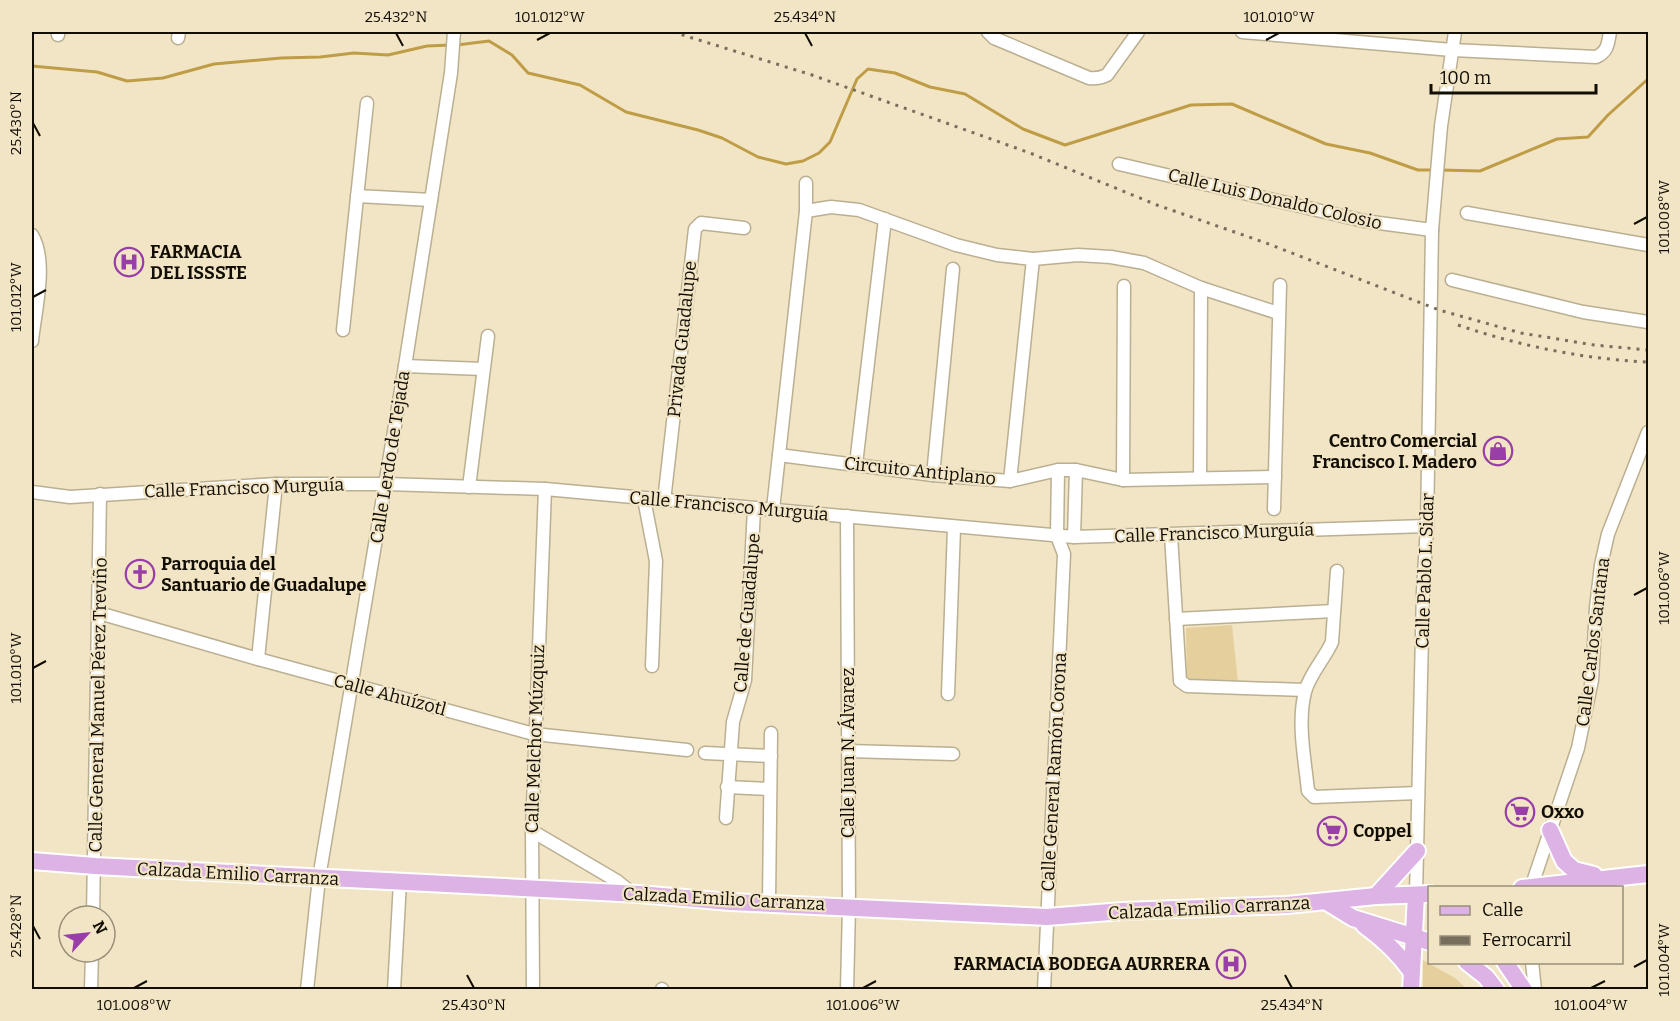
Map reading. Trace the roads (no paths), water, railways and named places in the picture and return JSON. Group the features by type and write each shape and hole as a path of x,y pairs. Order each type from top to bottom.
{"main road":[{"path":"1550,830 1564,861 1569,866 1574,870 1606,878"},
{"path":"1376,896 1417,851"},
{"name":"Calzada Emilio Carranza","path":"32,861 633,894 730,902 1047,916 1327,902 1376,896 1425,897"},
{"path":"1537,886 1648,874"},
{"path":"1410,990 1411,971 1422,939 1425,897"},
{"path":"1327,902 1390,946 1411,971"},
{"path":"1353,918 1422,939"},
{"path":"1468,964 1486,977 1496,990"},
{"path":"1506,964 1524,990"}],"street":[{"name":"Calle Lerdo de Tejada","path":"307,990 319,878 405,366 451,73 454,32"},
{"path":"988,32 994,38 1095,79 1107,75 1138,32"},
{"path":"1242,32 1299,34 1452,50 1596,57 1605,52 1610,32"},
{"name":"Calle Pablo L. Sidar","path":"1425,897 1417,851 1422,526 1432,230 1441,126 1455,32"},
{"path":"343,330 367,103"},
{"name":"Calle Luis Donaldo Colosio","path":"1119,164 1364,221 1432,230"},
{"path":"773,509 806,211 806,183"},
{"path":"357,196 431,200"},
{"path":"806,211 846,207 956,245 997,255 1033,259 1078,255 1111,257 1144,263 1201,288 1278,313"},
{"path":"1467,213 1648,244"},
{"path":"856,464 885,219"},
{"name":"Privada Guadalupe","path":"664,501 695,229 701,224 744,228"},
{"path":"32,235 37,245 40,266 32,341"},
{"path":"1010,481 1033,259"},
{"path":"933,475 953,269"},
{"path":"1452,280 1583,312 1648,322"},
{"path":"1274,509 1280,285"},
{"path":"1123,480 1124,286"},
{"path":"1200,478 1201,288"},
{"path":"469,487 488,336"},
{"path":"405,366 483,369"},
{"name":"Calle Carlos Santana","path":"1528,886 1565,791 1578,748 1595,649 1596,608 1601,565 1608,534 1648,432"},
{"name":"Circuito Antiplano","path":"779,455 933,475 1010,481 1058,470 1123,480 1275,477"},
{"path":"1057,536 1058,470"},
{"path":"1074,537 1076,471"},
{"path":"258,659 276,484"},
{"name":"Calle Francisco Murguía","path":"32,492 70,497 276,484 386,484 545,489 954,528 1074,537 1422,526"},
{"name":"Calle Melchor Múzquiz","path":"533,990 534,734 545,489"},
{"name":"Calle General Manuel Pérez Treviño","path":"93,904 100,494"},
{"path":"644,499 656,561 652,666"},
{"name":"Calle de Guadalupe","path":"726,818 733,722 745,680 754,508"},
{"name":"Calle Juan N. Álvarez","path":"847,516 849,907 847,990"},
{"path":"948,694 954,528"},
{"path":"1171,535 1178,677 1183,685 1305,690"},
{"name":"Calle General Ramón Corona","path":"1044,990 1064,554 1057,536"},
{"name":"Calle General Ramón Corona","path":"1064,554 1074,537"},
{"path":"1337,571 1332,642 1305,690 1302,712 1308,791 1311,796 1418,793"},
{"path":"1176,619 1334,611"},
{"name":"Calle Ahuízotl","path":"99,613 534,734 687,750"},
{"path":"769,902 771,733"},
{"path":"848,751 953,754"},
{"path":"705,753 771,756"},
{"path":"727,787 770,789"},
{"path":"532,831 617,881 633,894"},
{"path":"394,990 400,882"},
{"path":"91,990 92,964"},
{"path":"1532,964 1535,990"}],"waterway":[{"path":"457,45 489,41 512,55 528,73 580,85 626,112 698,130 722,138 758,157 786,164 803,161 819,153 830,142 857,79 868,69 895,73 930,87 965,94 1023,129 1065,145 1191,105 1232,104 1326,144 1370,153 1418,170 1435,170"},
{"path":"32,66 97,72 127,81 163,78 214,64 354,53 388,55 427,46 451,45"},
{"path":"1441,170 1480,171 1557,139 1588,137 1608,115 1648,79"}],"railway":[{"path":"673,32 812,75 1030,153 1157,205 1266,243 1439,310 1521,333 1594,345 1648,350"},
{"path":"1458,325 1552,350 1600,358 1648,362"}],"place":[{"name":"FARMACIA DEL ISSSTE","path":"129,262"},
{"name":"Centro Comercial Francisco I. Madero","path":"1498,451"},
{"name":"Parroquia del Santuario de Guadalupe","path":"140,574"},
{"name":"Oxxo","path":"1520,812"},
{"name":"Coppel","path":"1332,831"},
{"name":"FARMACIA BODEGA AURRERA","path":"1231,964"}]}
